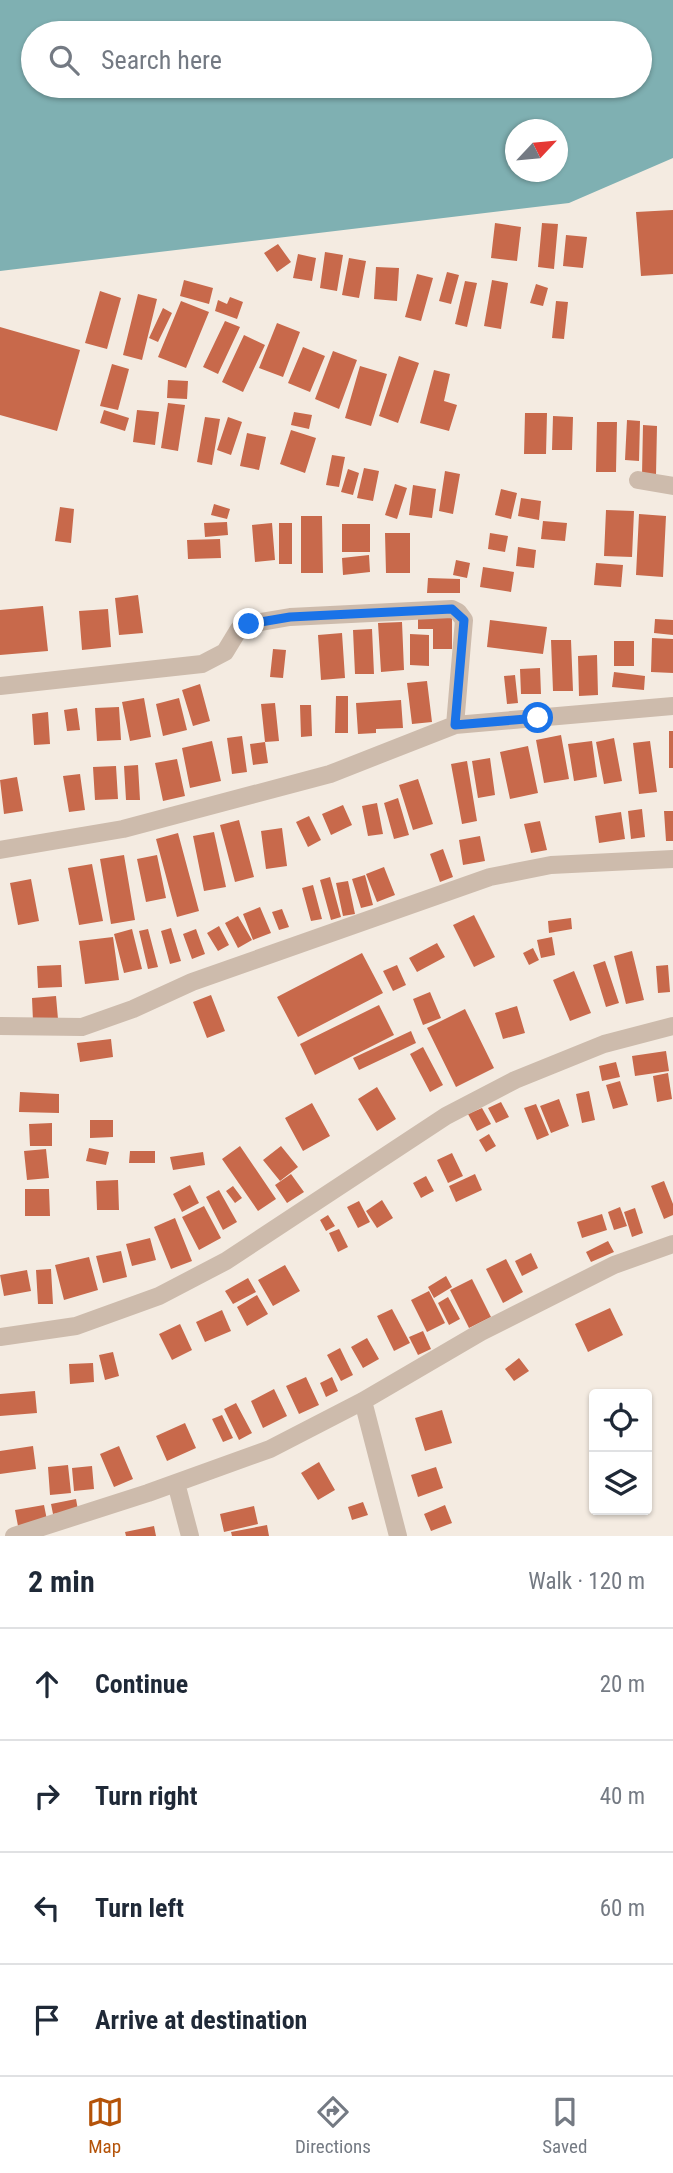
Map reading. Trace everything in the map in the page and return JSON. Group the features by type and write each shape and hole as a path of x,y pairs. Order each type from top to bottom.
{"street":[{"path":"638,480 673,486"},
{"path":"0,686 202,664 225,652 239,629 249,624 290,617 452,609 464,620 455,725"},
{"path":"0,850 123,830 330,774 455,725 673,706"},
{"path":"0,1026 82,1027 132,1009 192,982 490,877 551,865 673,859"},
{"path":"0,1337 76,1326 159,1296 226,1261 446,1116 515,1080 604,1044 673,1026"},
{"path":"14,1536 270,1449 363,1401 481,1332 602,1271 673,1244"},
{"path":"363,1401 398,1536"},
{"path":"176,1483 190,1536"}],"water":[{"path":"0,0 673,0 673,158 569,203 0,271"}],"building":[{"path":"673,210 673,274 641,276 636,212"},
{"path":"495,223 521,227 517,261 491,258"},
{"path":"542,223 558,224 554,269 538,267"},
{"path":"566,235 587,237 583,268 563,266"},
{"path":"278,244 291,262 277,272 264,253"},
{"path":"325,252 343,255 337,291 320,288"},
{"path":"298,254 316,258 312,281 293,278"},
{"path":"349,258 366,261 359,298 342,295"},
{"path":"376,267 399,268 397,301 374,299"},
{"path":"447,272 459,275 451,304 439,301"},
{"path":"417,274 433,278 421,321 405,317"},
{"path":"184,280 213,288 209,304 180,296"},
{"path":"492,280 508,283 501,329 484,326"},
{"path":"465,281 477,283 467,327 455,324"},
{"path":"536,284 548,288 543,306 530,303"},
{"path":"100,291 121,298 107,349 85,343"},
{"path":"138,294 157,299 142,360 123,355"},
{"path":"230,297 243,302 237,319 215,311 218,300 227,304"},
{"path":"181,301 209,312 186,368 158,357"},
{"path":"556,301 568,302 564,339 552,338"},
{"path":"163,308 172,313 158,342 149,338"},
{"path":"225,321 240,327 218,374 203,367"},
{"path":"277,323 300,332 283,377 259,368"},
{"path":"0,327 80,350 57,431 0,415"},
{"path":"244,335 265,345 243,392 222,382"},
{"path":"303,347 325,356 310,392 288,383"},
{"path":"333,351 357,360 339,409 315,399"},
{"path":"399,356 419,363 398,423 379,416"},
{"path":"112,364 129,369 118,410 100,406"},
{"path":"360,366 387,374 371,426 345,418"},
{"path":"434,370 450,374 444,401 457,405 449,431 420,423"},
{"path":"168,380 188,381 187,399 167,398"},
{"path":"168,403 185,405 178,451 161,448"},
{"path":"104,410 129,418 125,431 100,423"},
{"path":"137,410 159,412 155,445 133,442"},
{"path":"294,412 312,415 309,429 291,425"},
{"path":"525,413 547,413 546,454 524,454"},
{"path":"553,416 573,417 572,450 552,450"},
{"path":"205,417 220,419 212,465 197,462"},
{"path":"228,417 242,422 231,455 217,450"},
{"path":"627,420 640,421 639,461 625,460"},
{"path":"597,422 617,422 616,472 596,472"},
{"path":"643,425 657,426 656,475 642,475"},
{"path":"291,430 316,438 305,473 280,464"},
{"path":"247,433 266,437 259,470 240,466"},
{"path":"332,455 345,457 339,487 326,485"},
{"path":"364,468 379,471 373,501 357,498"},
{"path":"348,469 359,473 353,495 341,492"},
{"path":"445,471 460,474 453,514 439,511"},
{"path":"395,484 407,488 397,519 385,515"},
{"path":"413,485 436,489 432,518 409,515"},
{"path":"501,489 517,493 511,519 495,515"},
{"path":"521,498 541,501 539,520 518,516"},
{"path":"214,504 230,509 227,519 211,515"},
{"path":"60,507 74,509 71,543 55,541"},
{"path":"606,510 634,511 632,557 604,556"},
{"path":"639,514 666,516 663,577 636,575"},
{"path":"301,516 322,516 323,573 301,573"},
{"path":"543,521 567,523 565,541 541,539"},
{"path":"227,522 228,535 205,537 204,523"},
{"path":"272,523 275,560 255,562 252,525"},
{"path":"279,523 292,523 292,564 279,564"},
{"path":"342,524 370,524 370,552 342,552"},
{"path":"385,533 410,533 410,573 386,573"},
{"path":"490,533 508,536 505,552 488,549"},
{"path":"220,539 221,558 188,559 187,540"},
{"path":"518,547 536,550 534,568 516,566"},
{"path":"369,555 370,572 343,575 342,558"},
{"path":"456,560 470,563 467,578 453,575"},
{"path":"596,563 623,565 621,587 594,585"},
{"path":"483,567 514,572 511,592 480,587"},
{"path":"428,578 460,579 460,593 427,593"},
{"path":"138,595 143,633 119,635 115,598"},
{"path":"43,606 48,651 0,655 0,610"},
{"path":"108,609 111,647 82,650 79,611"},
{"path":"418,617 452,618 452,649 433,649 433,629 418,629"},
{"path":"655,619 673,620 673,635 654,633"},
{"path":"490,620 547,627 543,654 487,647"},
{"path":"402,622 404,670 381,672 378,623"},
{"path":"372,629 374,674 355,674 353,630"},
{"path":"342,633 345,678 321,680 318,635"},
{"path":"410,634 429,635 429,666 410,665"},
{"path":"652,638 673,639 673,673 651,672"},
{"path":"551,640 571,640 573,691 553,691"},
{"path":"614,641 634,641 634,666 614,666"},
{"path":"273,649 286,650 283,678 270,677"},
{"path":"597,655 598,695 579,696 578,656"},
{"path":"540,668 541,694 521,694 520,669"},
{"path":"614,672 645,676 644,690 612,687"},
{"path":"515,675 518,703 507,704 504,676"},
{"path":"427,681 432,722 412,724 407,683"},
{"path":"200,684 210,721 193,726 182,690"},
{"path":"336,696 348,696 348,733 335,733"},
{"path":"144,698 151,737 130,741 122,702"},
{"path":"179,698 187,730 163,736 156,704"},
{"path":"401,700 403,728 376,729 376,733 358,734 356,703"},
{"path":"275,703 279,741 265,742 261,704"},
{"path":"300,705 311,705 312,736 301,737"},
{"path":"119,707 121,740 97,741 95,708"},
{"path":"77,708 80,730 67,731 64,710"},
{"path":"48,712 50,744 34,745 32,714"},
{"path":"669,731 673,731 673,768 669,768"},
{"path":"561,735 569,779 544,783 536,740"},
{"path":"242,736 247,772 232,774 227,738"},
{"path":"614,738 622,781 604,784 596,742"},
{"path":"212,741 221,781 190,788 182,748"},
{"path":"592,741 597,777 574,781 568,744"},
{"path":"650,741 657,792 639,794 633,743"},
{"path":"265,742 268,763 253,765 250,744"},
{"path":"528,746 538,793 510,799 500,752"},
{"path":"490,758 495,795 478,798 472,761"},
{"path":"177,759 185,796 163,801 155,763"},
{"path":"467,761 477,821 462,824 451,764"},
{"path":"138,765 140,800 126,800 124,766"},
{"path":"116,766 118,799 95,800 93,767"},
{"path":"80,774 85,810 69,812 63,776"},
{"path":"17,777 23,811 4,814 0,780"},
{"path":"418,779 433,824 413,830 399,785"},
{"path":"398,798 409,835 394,839 384,803"},
{"path":"377,803 383,834 368,836 362,806"},
{"path":"343,805 352,825 331,835 322,814"},
{"path":"642,809 645,837 631,839 628,811"},
{"path":"664,811 673,811 673,841 666,841"},
{"path":"621,812 625,839 599,843 595,816"},
{"path":"309,816 321,840 308,847 296,822"},
{"path":"239,820 254,877 235,882 220,825"},
{"path":"540,821 547,850 531,853 524,824"},
{"path":"282,828 287,866 266,869 261,831"},
{"path":"214,832 226,887 204,891 193,836"},
{"path":"178,833 199,911 177,917 156,839"},
{"path":"480,836 485,861 463,865 459,840"},
{"path":"443,849 453,877 440,882 430,854"},
{"path":"124,855 135,920 111,924 100,859"},
{"path":"157,855 166,898 146,902 137,859"},
{"path":"92,864 103,921 79,925 68,868"},
{"path":"384,867 395,895 377,902 366,874"},
{"path":"365,875 373,905 361,908 352,879"},
{"path":"330,877 341,917 331,920 320,880"},
{"path":"31,879 39,921 18,925 10,883"},
{"path":"348,881 355,914 343,916 336,883"},
{"path":"313,885 322,919 311,921 302,888"},
{"path":"260,907 271,933 253,940 243,914"},
{"path":"282,909 289,927 279,930 272,912"},
{"path":"474,915 495,957 474,967 453,925"},
{"path":"238,916 252,940 238,948 225,923"},
{"path":"571,918 572,929 549,933 548,921"},
{"path":"219,926 229,945 218,951 207,933"},
{"path":"171,928 181,961 170,964 161,931"},
{"path":"132,929 142,969 124,973 114,934"},
{"path":"148,929 158,967 148,969 139,931"},
{"path":"196,929 205,954 192,959 183,934"},
{"path":"113,937 119,980 85,984 79,941"},
{"path":"552,937 555,955 541,958 537,940"},
{"path":"437,943 445,957 417,972 409,958"},
{"path":"533,948 539,960 529,965 523,953"},
{"path":"632,951 644,1000 626,1004 614,956"},
{"path":"362,953 383,993 298,1037 277,997"},
{"path":"605,961 619,1003 606,1007 593,965"},
{"path":"61,965 62,987 38,988 37,966"},
{"path":"397,965 406,985 393,991 383,971"},
{"path":"668,965 670,992 658,993 656,966"},
{"path":"574,971 591,1013 570,1021 553,980"},
{"path":"430,992 441,1018 423,1025 413,999"},
{"path":"211,995 225,1031 207,1038 193,1002"},
{"path":"56,996 58,1019 33,1021 32,998"},
{"path":"379,1005 394,1035 315,1075 300,1044"},
{"path":"517,1006 525,1033 503,1039 495,1013"},
{"path":"465,1009 494,1068 456,1087 427,1028"},
{"path":"411,1031 416,1043 359,1070 353,1058"},
{"path":"111,1039 113,1057 80,1062 77,1043"},
{"path":"423,1047 443,1085 430,1092 410,1054"},
{"path":"666,1051 669,1071 635,1076 632,1056"},
{"path":"616,1062 620,1077 602,1081 599,1066"},
{"path":"668,1073 672,1099 657,1102 653,1076"},
{"path":"620,1081 628,1105 613,1109 606,1085"},
{"path":"377,1087 396,1119 377,1131 358,1099"},
{"path":"589,1091 595,1120 582,1123 576,1094"},
{"path":"20,1092 59,1094 59,1113 19,1112"},
{"path":"559,1099 569,1126 551,1133 540,1106"},
{"path":"501,1102 509,1117 496,1123 488,1108"},
{"path":"312,1103 330,1136 303,1151 285,1118"},
{"path":"536,1104 549,1135 537,1140 524,1108"},
{"path":"482,1108 491,1124 477,1131 468,1114"},
{"path":"90,1120 113,1120 113,1137 90,1138"},
{"path":"52,1123 52,1146 30,1146 29,1124"},
{"path":"489,1134 496,1146 486,1152 479,1140"},
{"path":"240,1146 276,1199 258,1211 222,1159"},
{"path":"281,1146 298,1167 280,1181 263,1160"},
{"path":"89,1148 109,1152 106,1165 86,1161"},
{"path":"46,1149 49,1178 27,1180 24,1151"},
{"path":"130,1151 155,1151 155,1163 129,1163"},
{"path":"203,1152 205,1165 173,1170 170,1157"},
{"path":"452,1153 463,1176 448,1183 437,1160"},
{"path":"291,1174 304,1192 287,1203 275,1185"},
{"path":"475,1174 482,1190 456,1202 449,1186"},
{"path":"426,1176 434,1191 421,1198 413,1183"},
{"path":"118,1180 119,1210 97,1210 96,1181"},
{"path":"664,1181 673,1204 673,1215 664,1219 651,1186"},
{"path":"190,1185 199,1203 182,1212 173,1194"},
{"path":"233,1186 242,1198 235,1203 226,1191"},
{"path":"25,1189 49,1189 50,1216 25,1216"},
{"path":"219,1190 237,1222 223,1230 206,1197"},
{"path":"382,1200 393,1218 377,1228 366,1211"},
{"path":"359,1201 370,1222 358,1228 347,1207"},
{"path":"204,1206 221,1238 199,1250 182,1217"},
{"path":"620,1207 627,1226 614,1230 608,1212"},
{"path":"635,1208 643,1233 632,1237 624,1212"},
{"path":"602,1214 607,1230 582,1238 577,1222"},
{"path":"328,1215 335,1226 326,1231 320,1220"},
{"path":"175,1218 192,1261 171,1269 154,1227"},
{"path":"339,1229 348,1247 338,1252 329,1233"},
{"path":"150,1238 156,1260 132,1266 126,1244"},
{"path":"608,1241 614,1252 591,1262 586,1252"},
{"path":"121,1251 127,1277 103,1283 96,1256"},
{"path":"531,1253 538,1268 522,1276 515,1261"},
{"path":"89,1257 98,1290 64,1300 55,1265"},
{"path":"506,1259 523,1292 503,1303 486,1269"},
{"path":"285,1265 300,1291 273,1306 258,1280"},
{"path":"51,1269 53,1304 38,1304 36,1270"},
{"path":"27,1270 31,1291 4,1296 0,1275"},
{"path":"446,1276 452,1287 434,1298 428,1287"},
{"path":"248,1278 256,1292 233,1304 225,1291"},
{"path":"472,1279 491,1317 469,1328 450,1290"},
{"path":"429,1291 445,1323 427,1332 411,1300"},
{"path":"257,1295 268,1314 247,1326 237,1307"},
{"path":"448,1297 460,1319 449,1325 438,1303"},
{"path":"610,1308 623,1335 588,1352 575,1324"},
{"path":"392,1309 410,1343 394,1351 377,1316"},
{"path":"222,1310 231,1331 205,1342 196,1322"},
{"path":"180,1324 192,1350 172,1360 159,1334"},
{"path":"423,1331 431,1349 418,1355 409,1337"},
{"path":"367,1338 379,1359 363,1368 351,1347"},
{"path":"340,1348 353,1375 341,1381 327,1355"},
{"path":"113,1352 119,1376 105,1380 99,1355"},
{"path":"519,1358 529,1371 514,1381 505,1369"},
{"path":"93,1363 94,1382 70,1384 69,1364"},
{"path":"306,1377 319,1405 299,1414 286,1386"},
{"path":"332,1377 338,1391 326,1397 320,1383"},
{"path":"274,1389 287,1416 263,1428 251,1401"},
{"path":"35,1391 37,1413 0,1416 0,1394"},
{"path":"236,1403 252,1433 239,1440 224,1409"},
{"path":"442,1410 452,1443 425,1451 415,1418"},
{"path":"222,1415 233,1438 223,1442 212,1419"},
{"path":"185,1423 196,1448 167,1461 156,1436"},
{"path":"33,1446 36,1469 0,1474 0,1451"},
{"path":"119,1446 133,1479 114,1487 100,1454"},
{"path":"319,1462 335,1490 318,1500 301,1473"},
{"path":"68,1465 71,1493 50,1495 48,1467"},
{"path":"92,1466 94,1489 74,1491 72,1468"},
{"path":"436,1467 443,1488 418,1497 411,1475"},
{"path":"76,1499 78,1510 53,1514 51,1504"},
{"path":"363,1502 368,1515 352,1520 348,1507"},
{"path":"44,1505 47,1520 18,1526 15,1510"},
{"path":"445,1505 452,1523 431,1531 424,1514"},
{"path":"254,1506 258,1524 224,1532 220,1514"},
{"path":"267,1525 269,1536 232,1536 231,1532"},
{"path":"154,1526 156,1536 126,1536 125,1532"}],"route":[{"path":"249,624 290,617 452,609 464,620 455,725 538,718"}]}
